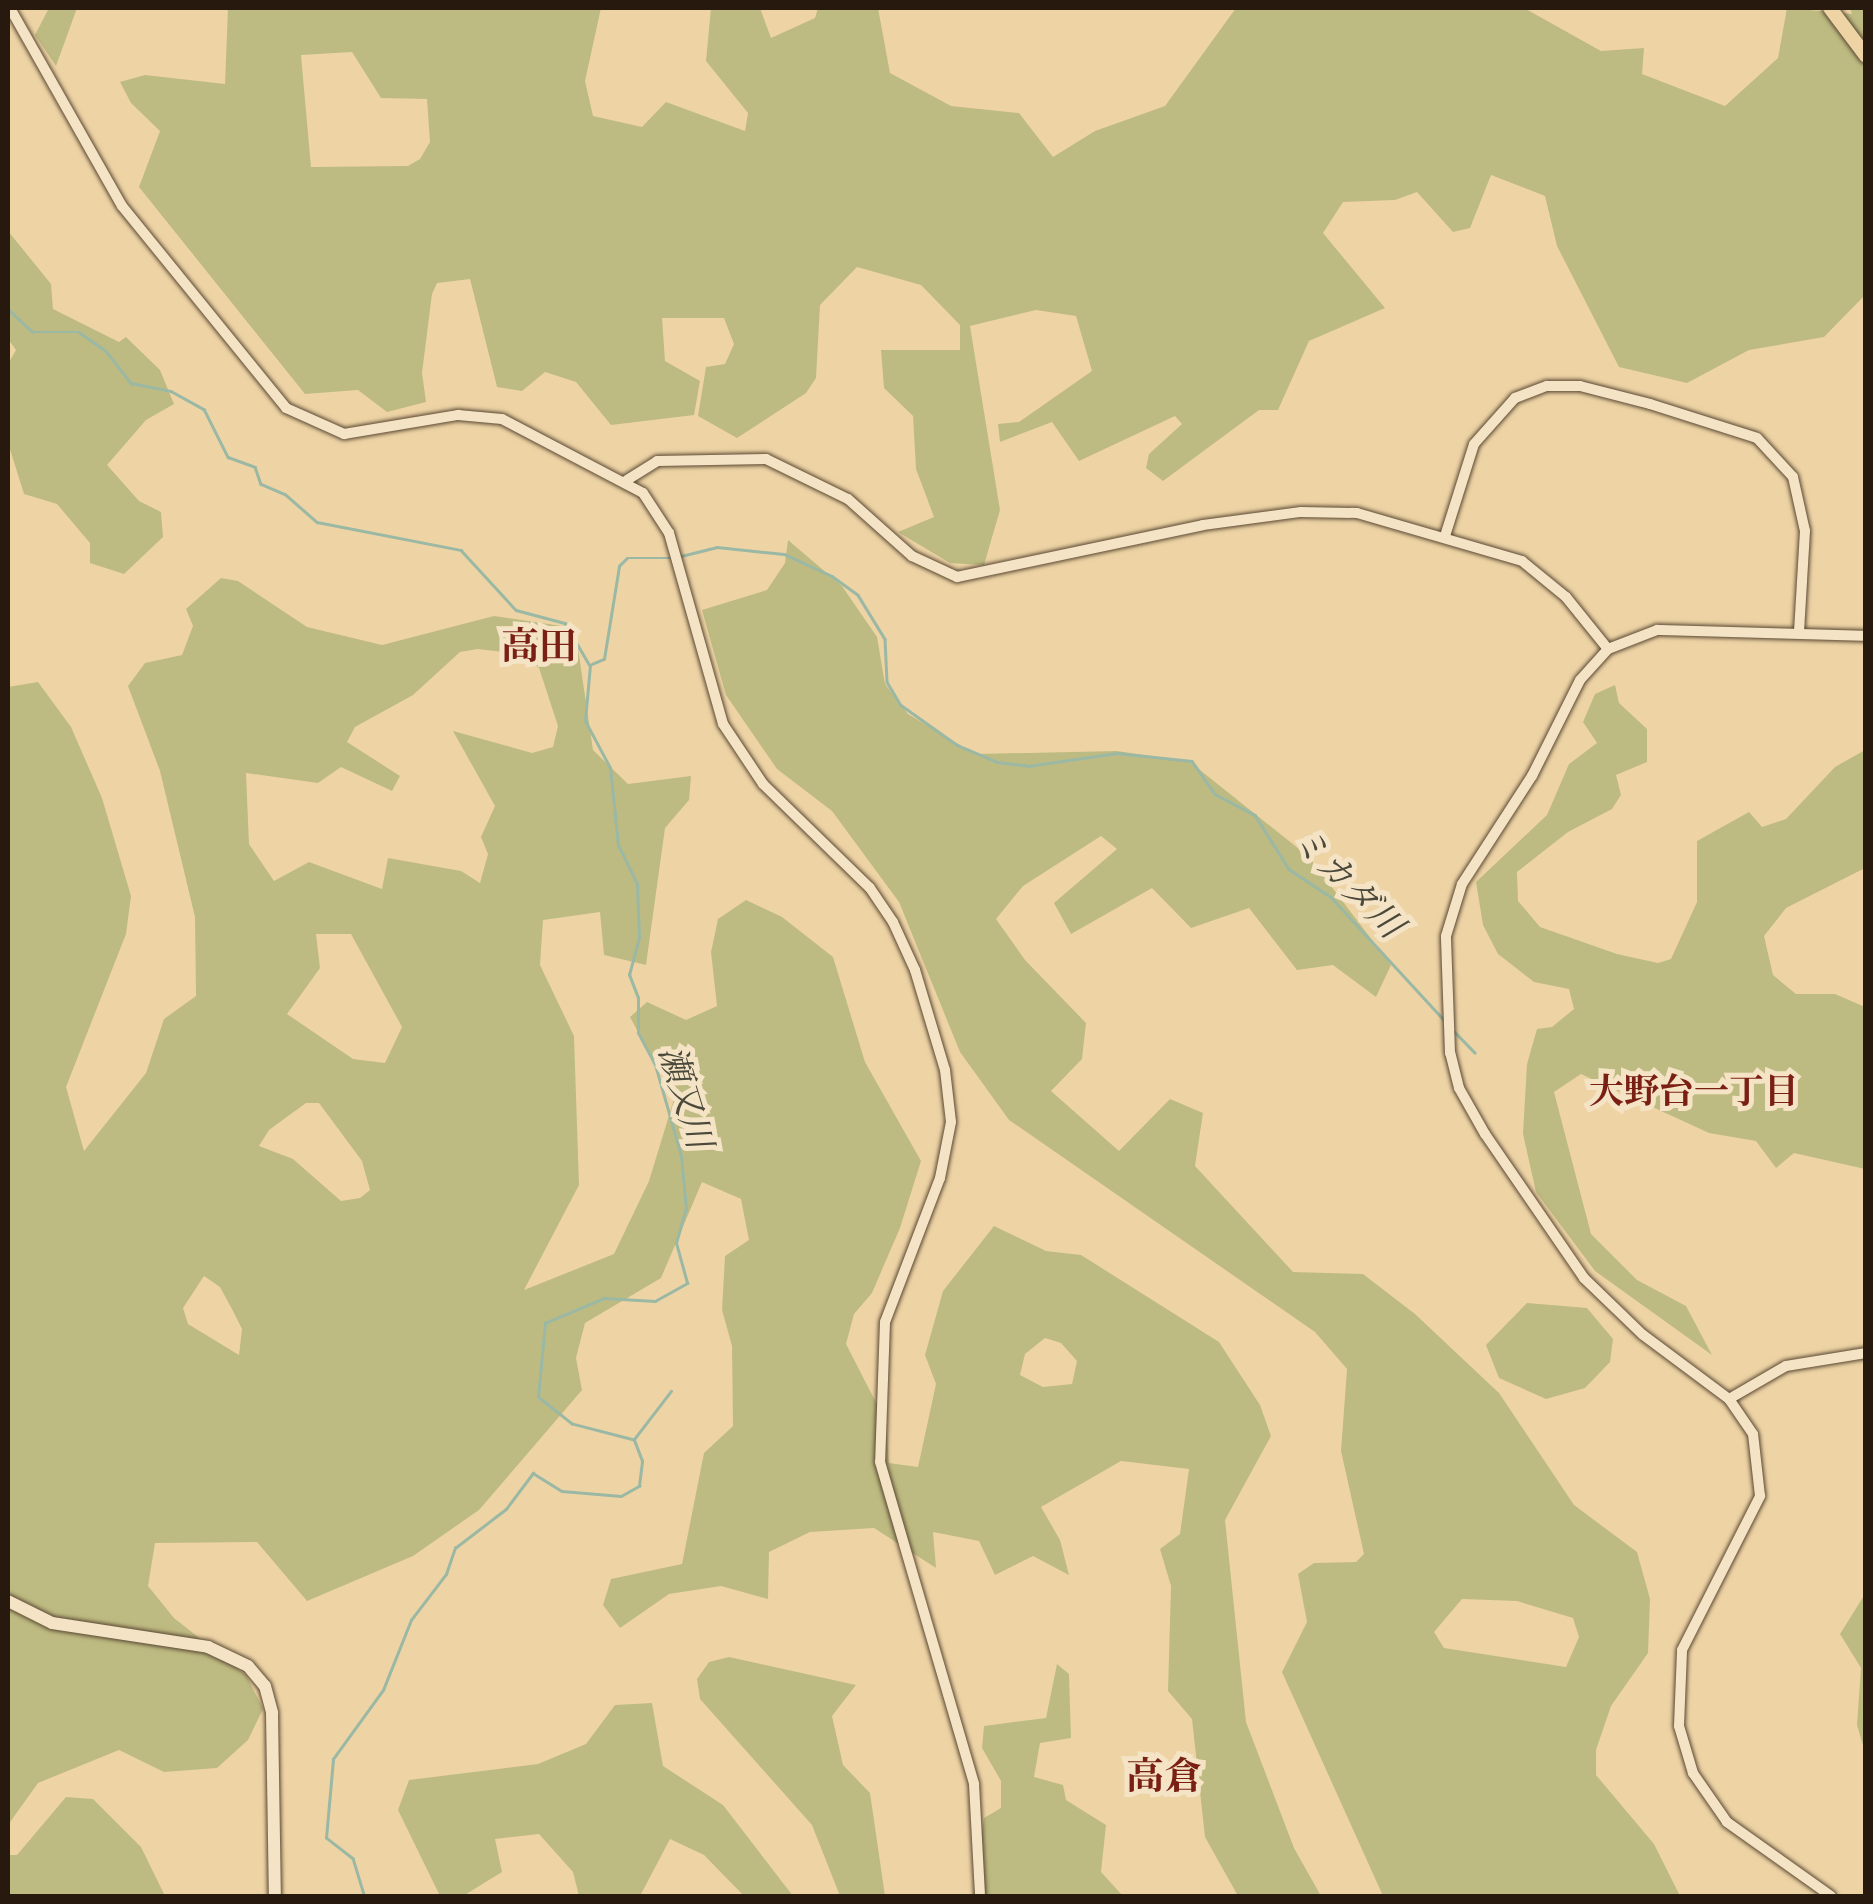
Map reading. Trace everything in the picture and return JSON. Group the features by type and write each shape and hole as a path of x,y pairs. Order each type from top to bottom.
{"main road":[{"path":"1830,8 1866,56"},
{"path":"8,1601 52,1623 208,1647 248,1666 265,1686 272,1713 276,1896"}],"street":[{"path":"10,8 122,206 286,408 344,434 487,416 628,480 654,504 668,532 724,724 763,784 870,888 893,922 916,970 944,1070 948,1149 885,1322 878,1428 880,1462 974,1784 980,1896"},
{"path":"1446,536 1474,444 1515,398 1547,386 1580,386 1650,404 1756,438 1792,477 1805,530 1799,633"},
{"path":"628,480 657,461 766,459 848,499 912,556 957,577 1203,525 1301,512 1357,514 1446,536 1522,561 1566,597 1608,649"},
{"path":"1832,1896 1727,1822 1683,1747 1676,1700 1682,1650 1760,1496 1759,1452 1729,1399 1643,1335 1576,1268 1470,1111 1450,1053 1446,936 1456,895 1532,776 1580,680 1608,649 1658,630 1866,636"},
{"path":"1729,1399 1786,1366 1866,1353"}],"shaded area":[{"path":"49,8 77,8 56,66 35,35"},
{"path":"228,8 601,8 585,81 593,116 642,127 666,102 745,131 748,113 706,61 711,8 760,8 771,38 815,18 818,8 878,8 890,73 951,106 1019,113 1053,157 1095,131 1165,106 1236,8 1524,8 1601,51 1644,48 1642,74 1725,106 1778,58 1787,8 1852,14 1850,8 1865,8 1865,295 1824,337 1749,350 1687,383 1619,367 1557,246 1545,196 1491,175 1470,228 1453,232 1417,192 1395,200 1343,202 1323,233 1385,308 1309,341 1278,410 1259,410 1163,481 1146,468 1149,454 1182,424 1175,416 1079,461 1052,422 1000,442 998,424 1019,422 1092,371 1076,316 1036,310 970,326 1000,510 984,565 950,563 898,532 934,517 916,469 913,416 884,388 881,350 960,350 960,325 921,285 857,267 820,305 816,378 806,393 737,438 698,416 706,367 725,364 734,344 724,318 662,318 665,361 700,381 694,415 611,425 576,382 545,372 522,391 497,387 470,279 437,283 432,294 422,373 426,402 387,412 358,390 305,394 139,187 160,131 131,103 120,82 145,75 225,84","holes":["352,52 381,98 427,99 430,142 420,159 408,166 311,167 301,55"]},
{"path":"8,231 51,284 53,309 119,342 126,337 160,370 174,404 146,420 107,465 139,501 161,512 163,537 124,574 90,563 90,543 57,504 24,494 8,443 8,364 16,350 8,339"},
{"path":"788,540 842,586 877,637 885,684 908,714 975,754 1117,751 1190,762 1309,857 1391,965 1376,997 1333,965 1297,970 1249,908 1191,928 1152,888 1071,934 1054,903 1117,849 1101,836 1023,886 996,919 1025,960 1086,1023 1082,1059 1051,1091 1119,1151 1170,1099 1203,1113 1195,1166 1293,1272 1363,1274 1415,1314 1499,1393 1574,1505 1637,1552 1650,1599 1648,1653 1611,1706 1596,1750 1596,1775 1654,1844 1680,1896 1383,1896 1282,1672 1307,1622 1298,1574 1314,1563 1356,1562 1364,1554 1341,1451 1347,1369 1315,1332 1009,1120 960,1052 899,902 832,811 777,769 726,695 702,610 767,590 785,563","holes":["1462,1599 1517,1601 1573,1618 1579,1637 1566,1667 1444,1648 1434,1632"]},
{"path":"221,578 238,581 307,627 382,645 494,616 575,628 593,750 628,784 691,776 689,800 665,828 646,965 604,955 600,912 543,920 540,965 574,1036 579,1185 524,1290 614,1254 649,1181 674,1099 630,1017 647,1002 686,1020 717,1006 711,952 718,919 746,900 782,917 833,957 865,1062 921,1161 900,1228 872,1293 854,1314 846,1344 886,1422 889,1463 918,1467 936,1384 925,1355 943,1291 994,1226 1046,1251 1081,1255 1219,1342 1260,1405 1271,1436 1225,1520 1246,1722 1294,1848 1321,1896 1238,1896 1205,1837 1192,1719 1168,1691 1171,1586 1160,1549 1180,1534 1189,1469 1121,1461 1041,1507 1060,1540 1069,1575 1033,1556 995,1575 979,1541 933,1532 936,1568 874,1528 810,1532 769,1552 768,1599 721,1586 669,1594 620,1628 603,1605 611,1579 682,1564 704,1453 733,1426 732,1346 722,1310 725,1256 749,1240 741,1199 702,1182 661,1278 585,1323 576,1358 582,1390 479,1510 413,1556 307,1601 257,1542 155,1543 148,1586 174,1618 246,1675 263,1709 248,1740 217,1768 164,1772 119,1750 38,1783 8,1825 8,687 38,682 71,727 102,798 131,896 126,934 66,1087 84,1151 146,1073 164,1019 196,996 195,917 160,771 128,686 145,663 182,655 193,626 186,609","holes":["478,649 520,654 539,668 558,726 553,747 532,753 453,731 495,806 481,837 488,854 480,883 461,871 388,858 382,889 309,862 274,881 249,844 246,773 318,783 341,767 392,791 400,776 347,742 355,727 413,695 460,652","316,934 351,934 402,1027 385,1063 353,1059 287,1014 320,968","306,1103 319,1103 362,1161 370,1190 360,1198 341,1201 293,1159 259,1146 269,1130","204,1276 220,1287 242,1329 239,1355 188,1324 183,1308","1045,1338 1061,1343 1077,1361 1072,1384 1043,1387 1020,1375 1025,1354"]},
{"path":"1615,685 1619,703 1647,729 1647,762 1616,775 1621,795 1612,809 1568,832 1517,872 1518,901 1540,927 1617,954 1658,963 1671,959 1697,902 1697,841 1749,812 1762,827 1786,819 1835,767 1865,750 1865,868 1786,908 1764,936 1773,975 1796,994 1835,994 1865,1007 1865,1169 1794,1153 1776,1168 1756,1141 1709,1133 1581,1074 1554,1092 1591,1234 1637,1280 1686,1306 1712,1355 1595,1271 1536,1192 1523,1134 1527,1064 1537,1029 1552,1027 1574,1009 1569,989 1534,982 1498,954 1483,925 1476,882 1547,815 1569,764 1597,743 1583,722 1595,694"},
{"path":"1527,1303 1587,1308 1613,1339 1610,1362 1585,1388 1546,1399 1499,1378 1486,1345"},
{"path":"1865,1594 1865,1752 1857,1725 1861,1668 1840,1634"},
{"path":"729,1657 856,1685 832,1716 843,1765 870,1793 885,1896 840,1896 812,1825 700,1699 697,1679 709,1662"},
{"path":"1057,1664 1069,1674 1071,1738 1040,1743 1034,1777 1063,1785 1066,1800 1106,1825 1101,1872 1123,1896 973,1896 984,1818 1001,1808 1001,1781 982,1748 984,1726 1046,1718"},
{"path":"652,1703 663,1766 723,1805 793,1896 744,1896 704,1855 670,1839 640,1896 579,1896 573,1872 539,1834 495,1839 502,1872 463,1896 440,1896 398,1810 409,1780 538,1764 586,1744 615,1705"},
{"path":"66,1797 93,1799 141,1847 165,1896 8,1896 8,1855 17,1855"}],"waterway":[{"name":"瀬又川","path":"8,309 33,332 79,332 106,351 131,383 171,391 204,409 228,457 255,467 261,484 285,494 317,522 461,550 516,610 565,623 589,664"},
{"name":"ミカダ川","path":"681,556 717,547 784,554 832,576 858,595 885,639 887,682 901,705 957,745 997,762 1028,766 1117,753 1192,761 1215,794 1255,815 1289,869 1331,897 1445,1021"},
{"name":"ミカダ川","path":"592,664 604,659 619,566 627,558 674,558"},
{"name":"瀬又川","path":"364,1896 353,1859 326,1838 333,1759 383,1690 411,1620 446,1574 455,1548 506,1509 533,1473 562,1491 621,1496 639,1486 642,1461 634,1440 572,1424 538,1397 545,1323 604,1298 655,1301 687,1283 676,1243 686,1209 681,1156 655,1065 638,1033 638,998 629,975 639,937 637,884 618,845 610,768 585,721 590,665"},
{"name":"ミカダ川","path":"1454,1031 1475,1053"},
{"path":"635,1438 671,1391"}],"district":[{"name":"高田","path":"539,646"},
{"name":"大野台一丁目","path":"1694,1091"},
{"name":"高倉","path":"1164,1776"}]}
